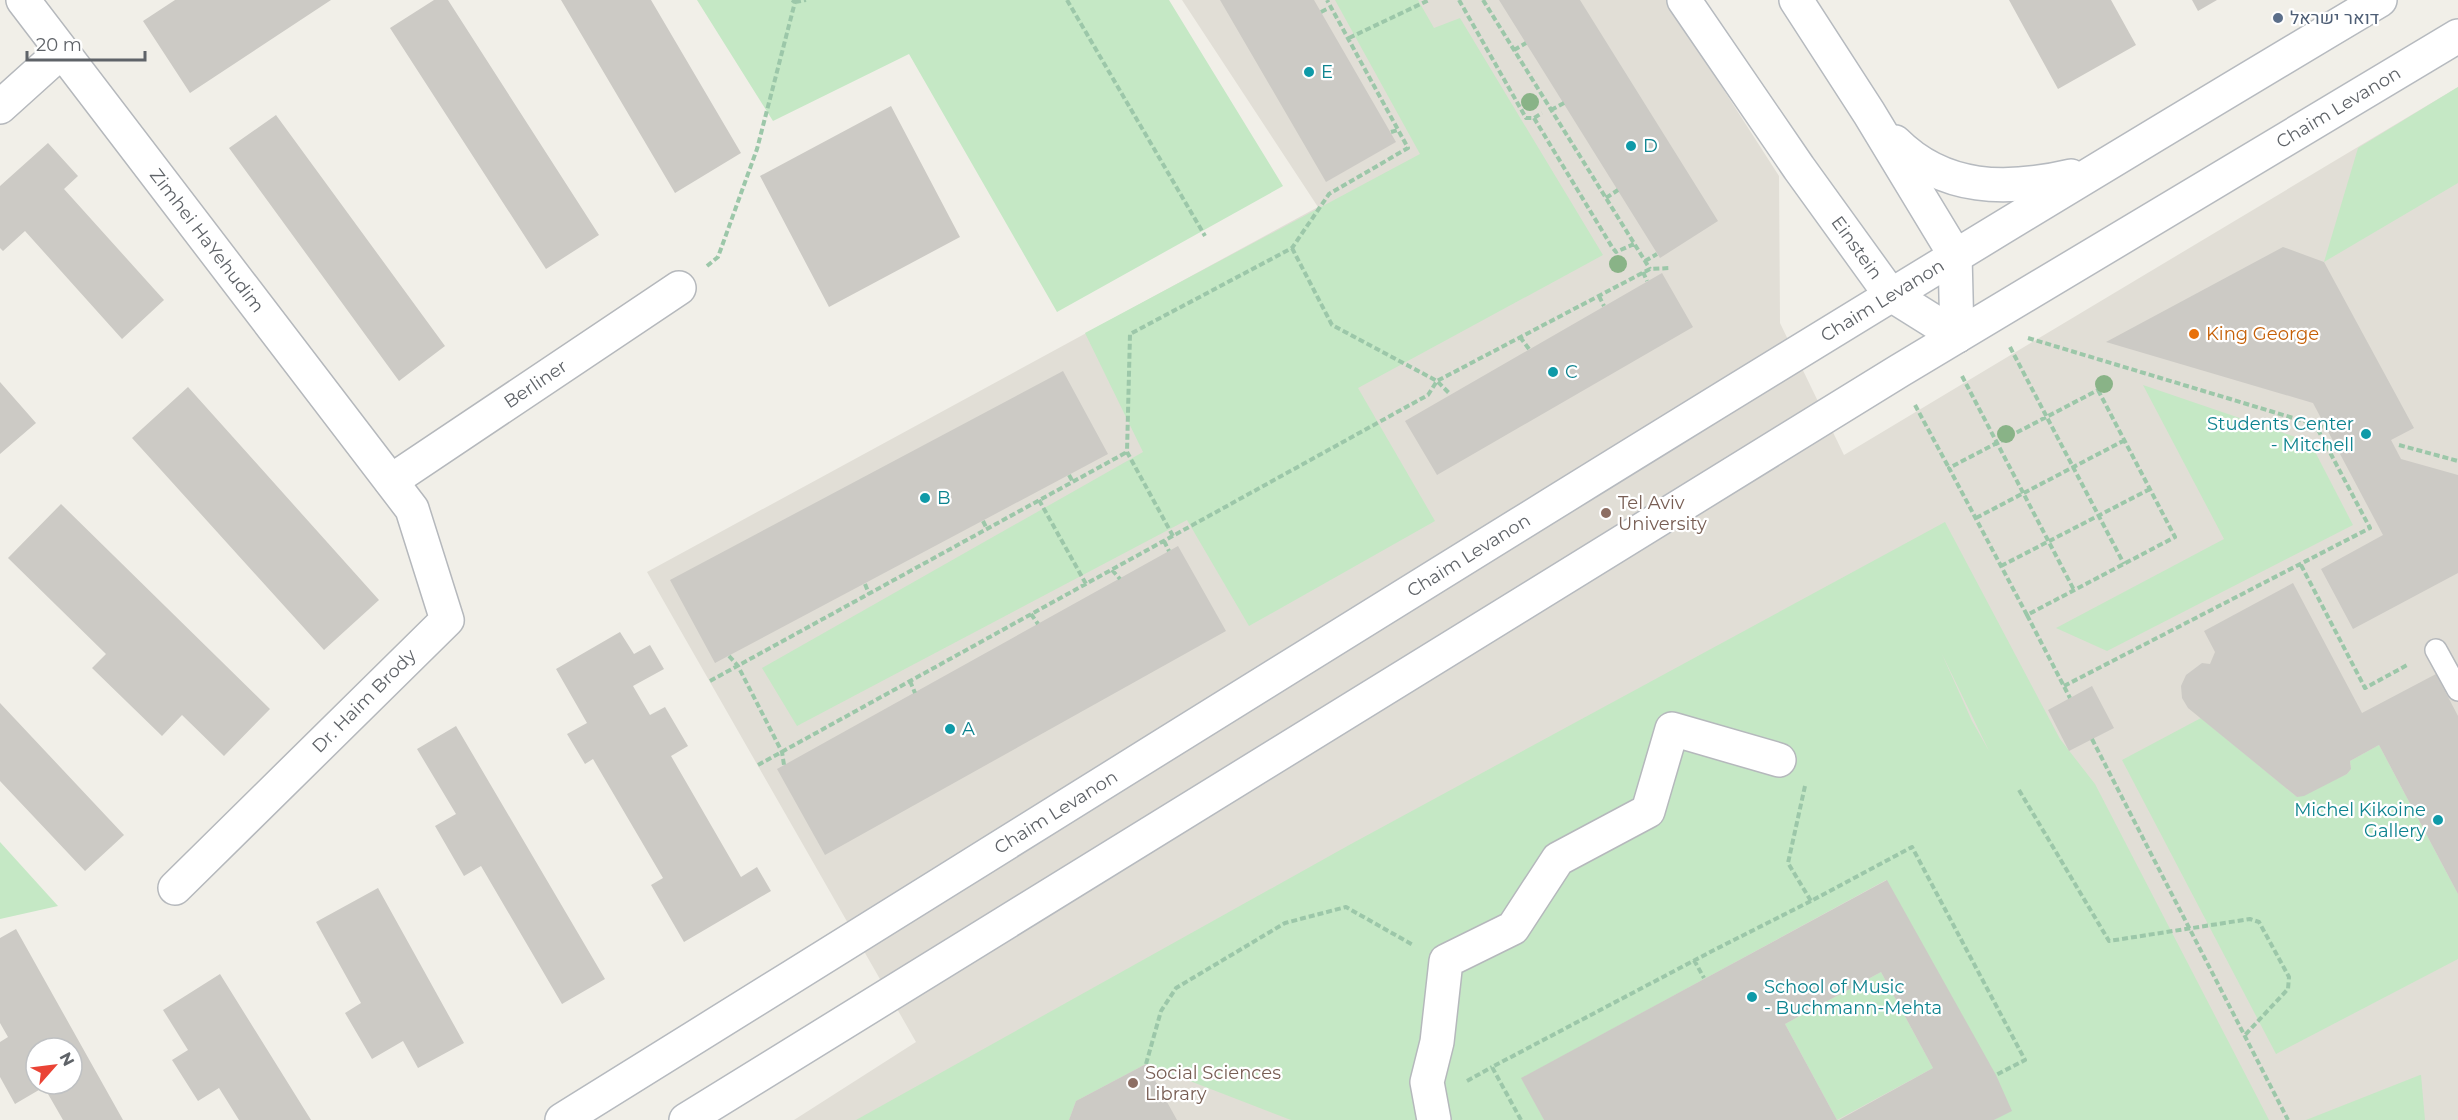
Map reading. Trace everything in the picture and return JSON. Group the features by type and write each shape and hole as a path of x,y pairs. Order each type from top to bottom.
{"main road":[{"name":"Einstein","path":"1684,0 1799,168 1890,294 1958,336"},
{"path":"1796,0 1869,113 1955,255 1958,336"},
{"name":"Chaim Levanon","path":"562,1120 1890,294 2380,0"},
{"name":"Zimhei HaYehudim","path":"36,4 61,52 391,481"},
{"name":"Chaim Levanon","path":"686,1120 1958,336 2458,36"},
{"path":"0,107 61,52"},
{"path":"1869,113 1910,157 1943,174 1972,183 2025,184 2093,171"},
{"name":"Berliner","path":"391,481 679,288"},
{"name":"Dr. Haim Brody","path":"175,888 447,620 412,509 391,481"},
{"path":"1434,1120 1426,1082 1437,1042 1446,960 1513,928 1558,859 1648,811 1672,729 1779,760"}],"lane":[{"path":"2436,650 2458,690"}],"path":[{"path":"679,288 718,257 757,149 793,1 806,0"},
{"path":"1067,0 1205,236"},
{"path":"1173,536 1127,452 1130,334 1292,248 1329,194 1408,148 1327,0"},
{"path":"1349,38 1429,0"},
{"path":"1459,0 1526,118 1534,118 1542,113"},
{"path":"1486,1 1551,111 1650,269"},
{"path":"1321,12 1331,7"},
{"path":"1514,50 1526,43"},
{"path":"1551,111 1564,103"},
{"path":"1534,118 1612,247 1616,252 1634,244"},
{"path":"1391,132 1398,130"},
{"path":"1606,198 1618,190"},
{"path":"1292,248 1332,325 1437,381 1450,394"},
{"path":"1645,261 1657,254"},
{"path":"758,765 1428,396 1437,381 1643,272 1650,269 1670,268"},
{"path":"1643,272 1647,280"},
{"path":"1599,296 1604,306"},
{"path":"2022,336 2316,426 2323,426"},
{"path":"1520,337 1529,349"},
{"path":"2008,344 2124,564"},
{"path":"1961,373 2074,590"},
{"path":"1949,468 2098,390 2125,440 2175,537 2027,615"},
{"path":"1913,401 2070,698"},
{"path":"2064,686 2370,528 2316,426"},
{"path":"1976,518 2125,440"},
{"path":"2399,444 2458,461"},
{"path":"710,681 1127,452"},
{"path":"1069,475 1073,482"},
{"path":"2001,566 2150,489"},
{"path":"1039,500 1086,584"},
{"path":"983,521 987,529"},
{"path":"1164,541 1169,551"},
{"path":"2301,565 2365,688 2436,650"},
{"path":"1112,570 1120,579"},
{"path":"865,584 869,594"},
{"path":"1031,614 1038,624"},
{"path":"729,656 738,666 782,752 784,765"},
{"path":"910,681 915,693"},
{"path":"2091,739 2288,1120"},
{"path":"1779,760 1809,770 1788,863 1811,901"},
{"path":"2019,790 2109,941 2255,920 2259,922 2289,977 2288,989 2245,1035"},
{"path":"1521,1120 1492,1067 1912,847 2025,1060 1996,1075"},
{"path":"1146,1064 1161,1011 1176,988 1286,923 1346,907 1433,956 1446,960"},
{"path":"1694,960 1704,978"}],"shaded area":[{"name":"Tel Aviv University","path":"1182,0 1666,0 1779,176 1780,323 1844,455 2458,87 2458,1120 794,1120 916,1042 647,572 1318,207"}],"green space":[{"path":"697,0 1169,0 1283,186 1057,312 909,54 773,121"},
{"path":"1335,0 1418,0 1434,28 1460,18 1603,255 1358,388 1435,521 1249,626 1187,520 797,726 762,668 1143,452 1085,333 1420,154"},
{"path":"2458,87 2458,183 2324,262 2358,148"},
{"path":"2143,385 2310,442 2353,525 2107,651 2056,628 2224,539"},
{"path":"1945,522 2060,739 2095,784 2269,1120 1994,1120 2011,1110 1886,880 1522,1078 1544,1120 1291,1120 1146,1064 1076,1101 1069,1120 856,1120 1351,844","holes":["1941,652 1989,751 1972,721"]},
{"path":"2201,718 2297,797 2347,774 2351,769 2350,761 2379,745 2458,894 2458,959 2276,1054 2122,760"},
{"path":"0,842 58,906 0,919"},
{"path":"1881,972 1933,1068 1837,1120 1785,1024"},
{"path":"2420,1075 2425,1120 2306,1120"}],"building":[{"path":"175,0 331,0 190,93 143,21"},
{"path":"434,0 448,0 599,235 546,269 390,28"},
{"path":"561,0 651,0 741,153 675,193"},
{"name":"E","path":"1220,0 1314,0 1396,142 1326,182"},
{"name":"D","path":"1499,0 1580,0 1718,221 1660,258"},
{"path":"2009,0 2111,0 2136,45 2058,89"},
{"path":"2192,0 2217,0 2198,11"},
{"path":"891,106 960,237 829,307 760,176"},
{"path":"276,115 445,346 399,381 229,148"},
{"path":"48,143 78,176 64,189 164,300 122,339 25,231 3,251 0,248 0,186"},
{"name":"Students Center - Mitchell","path":"2283,247 2324,262 2414,428 2391,440 2401,459 2458,475 2458,573 2353,629 2321,569 2383,535 2313,403 2106,342"},
{"name":"C","path":"1662,273 1693,327 1437,475 1405,421"},
{"name":"B","path":"1063,371 1108,454 715,663 670,580"},
{"path":"0,382 36,423 0,454"},
{"path":"188,387 379,600 324,650 132,438"},
{"path":"61,504 270,709 224,756 182,715 162,736 92,668 106,654 8,558"},
{"name":"A","path":"1178,546 1226,631 825,855 777,769"},
{"path":"2293,583 2362,713 2436,674 2458,716 2458,894 2379,745 2350,761 2351,769 2347,774 2304,796 2297,797 2188,708 2182,698 2181,686 2186,675 2202,663 2210,664 2215,652 2204,631"},
{"path":"620,632 634,654 650,645 664,669 633,686 650,715 665,707 688,746 671,756 741,877 757,867 771,891 684,942 651,885 663,878 593,759 585,764 567,734 587,723 556,669"},
{"path":"2092,686 2114,728 2069,751 2048,710"},
{"path":"0,703 124,835 85,871 0,781"},
{"path":"456,726 605,979 562,1004 481,866 464,876 435,826 456,814 417,749"},
{"name":"School of Music - Buchmann-Mehta","path":"1887,880 1996,1075 2012,1111 1994,1120 1839,1120 1933,1068 1881,972 1785,1024 1837,1120 1544,1120 1521,1078"},
{"path":"378,888 464,1043 418,1068 403,1041 372,1059 345,1013 361,1003 316,922"},
{"path":"16,929 76,1036 24,1036 24,1096 29,1096 15,1104 0,1077 0,1042 8,1037 0,1023 0,938"},
{"path":"220,974 311,1120 239,1120 219,1088 198,1101 172,1060 188,1050 163,1010"},
{"path":"84,1050 123,1120 63,1120 49,1096 84,1096"},
{"name":"Social Sciences Library","path":"1146,1064 1177,1120 1069,1120 1076,1101"}],"place":[{"name":"דואר ישראל","path":"2278,18"},
{"name":"E","path":"1309,72"},
{"name":"D","path":"1631,146"},
{"name":"King George","path":"2194,334"},
{"name":"C","path":"1553,372"},
{"name":"Students Center - Mitchell","path":"2366,434"},
{"name":"B","path":"925,498"},
{"name":"Tel Aviv University","path":"1606,513"},
{"name":"A","path":"950,729"},
{"name":"Michel Kikoine Gallery","path":"2438,820"},
{"name":"School of Music - Buchmann-Mehta","path":"1752,997"},
{"name":"Social Sciences Library","path":"1133,1083"}]}
